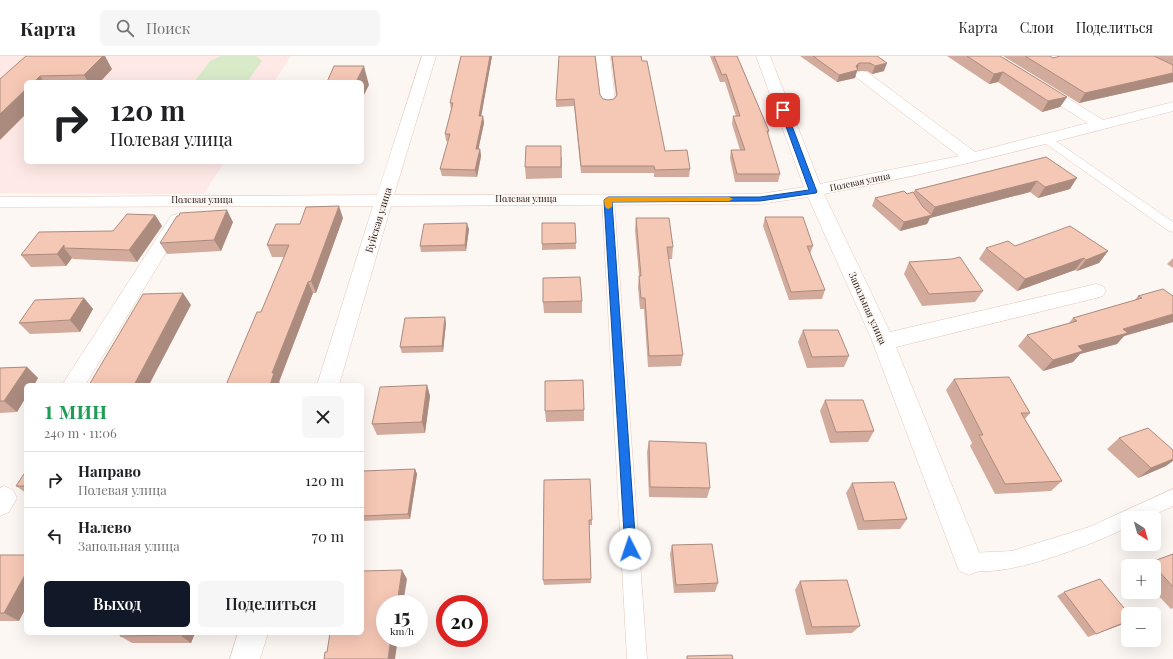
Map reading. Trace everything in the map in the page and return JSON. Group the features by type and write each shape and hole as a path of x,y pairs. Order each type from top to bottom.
{"street":[{"name":"Буйская улица","path":"329,383 429,56"},
{"path":"603,56 608,102"},
{"name":"Запольная улица","path":"763,56 814,192 884,342 969,562"},
{"path":"991,56 1101,125"},
{"path":"862,75 971,157"},
{"name":"Полевая улица","path":"0,202 384,199 760,199 814,192 971,157 1173,106"},
{"path":"75,383 189,200"},
{"path":"884,342 1096,291"},
{"path":"245,659 252,635"}],"lane":[{"path":"1046,139 1173,228"},
{"path":"608,200 637,659"},
{"path":"1143,511 1173,497"},
{"path":"969,562 1012,560 1092,535 1121,521"}],"shaded area":[{"path":"0,56 291,56 275,80 24,80 24,164 223,164 204,194 0,193"}],"green space":[{"path":"221,56 257,56 262,61 248,80 196,80 210,61"}],"building":[{"path":"26,56 103,56 84,75 40,76 36,80 24,80 24,91 0,114 0,79"},
{"path":"461,56 490,56 479,116 483,116 476,149 480,149 475,170 440,169 450,134 445,134 453,103 450,103"},
{"path":"559,56 595,56 600,95 603,99 608,100 614,99 617,95 612,56 641,56 642,61 647,61 665,151 687,150 690,169 655,170 654,166 581,166 574,99 556,100"},
{"path":"714,56 737,56 769,131 767,131 780,174 737,174 731,150 745,150 733,116 740,116 726,74 722,75"},
{"path":"813,56 877,56 887,63 875,66 870,63 859,63 856,66 858,70 839,75"},
{"path":"967,56 1000,56 1067,97 1048,101 1003,72 994,74"},
{"path":"1025,56 1050,56 1053,58 1060,56 1154,56 1173,65 1173,73 1085,93"},
{"path":"334,66 364,66 357,80 328,80"},
{"path":"526,146 561,146 561,167 525,167"},
{"path":"1046,157 1077,178 1045,187 1037,181 935,207 915,190"},
{"path":"904,191 907,194 913,192 923,207 932,215 904,222 875,198"},
{"path":"339,206 311,281 308,282 272,373 274,373 271,383 227,383 257,312 261,312 289,245 267,245 276,224 300,224 306,207"},
{"path":"227,210 214,240 160,243 180,213"},
{"path":"127,214 155,215 129,250 64,248 64,245 57,254 21,255 39,232 113,231"},
{"path":"765,217 803,217 813,246 807,246 825,290 791,292"},
{"path":"636,218 669,218 673,247 667,247 683,355 649,356 645,298 641,298 639,276 641,276"},
{"path":"467,223 465,245 420,246 424,224"},
{"path":"542,223 575,223 576,243 542,244"},
{"path":"1070,226 1108,251 1086,260 1084,258 1025,279 986,248 1008,241 1015,246"},
{"path":"960,257 983,291 929,294 909,262 952,259"},
{"path":"580,277 582,301 543,302 543,278"},
{"path":"1163,289 1173,296 1173,314 1123,329 1128,333 1078,346 1083,351 1053,360 1027,335 1077,321 1073,318 1142,298 1138,296"},
{"path":"183,293 135,383 90,383 143,294"},
{"path":"84,298 70,320 19,323 35,300"},
{"path":"445,317 442,346 400,347 405,318"},
{"path":"803,330 838,330 849,356 812,357"},
{"path":"27,367 4,401 0,401 0,368"},
{"path":"1009,377 1030,413 1021,413 1062,481 1005,484 979,435 983,435 954,379"},
{"path":"583,380 584,410 545,411 545,381"},
{"path":"427,385 422,422 372,424 380,387"},
{"path":"825,400 863,400 874,431 836,432"},
{"path":"1148,428 1173,450 1173,459 1151,468 1119,438"},
{"path":"649,441 706,443 710,488 650,487"},
{"path":"415,469 408,514 364,516 364,471"},
{"path":"24,474 24,486 16,486"},
{"path":"590,479 592,520 589,520 591,579 543,580 544,480"},
{"path":"894,482 907,519 864,521 852,483"},
{"path":"712,544 718,583 676,585 672,545"},
{"path":"1173,554 1173,587 1161,573 1161,559 1159,559"},
{"path":"0,555 24,555 24,577 4,613 0,613"},
{"path":"402,570 398,595 376,595 376,647 390,647 388,659 324,659 325,652 327,652 330,635 364,635 364,571"},
{"path":"1100,579 1123,607 1121,607 1121,624 1096,634 1064,592"},
{"path":"847,580 860,626 812,627 800,581"},
{"path":"120,635 180,635 120,636"},
{"path":"732,655 733,659 687,659 687,656"}],"slow traffic":[{"path":"608,207 608,200 729,199"}],"route":[{"path":"630,549 608,200 760,199 814,192 783,110"}]}
